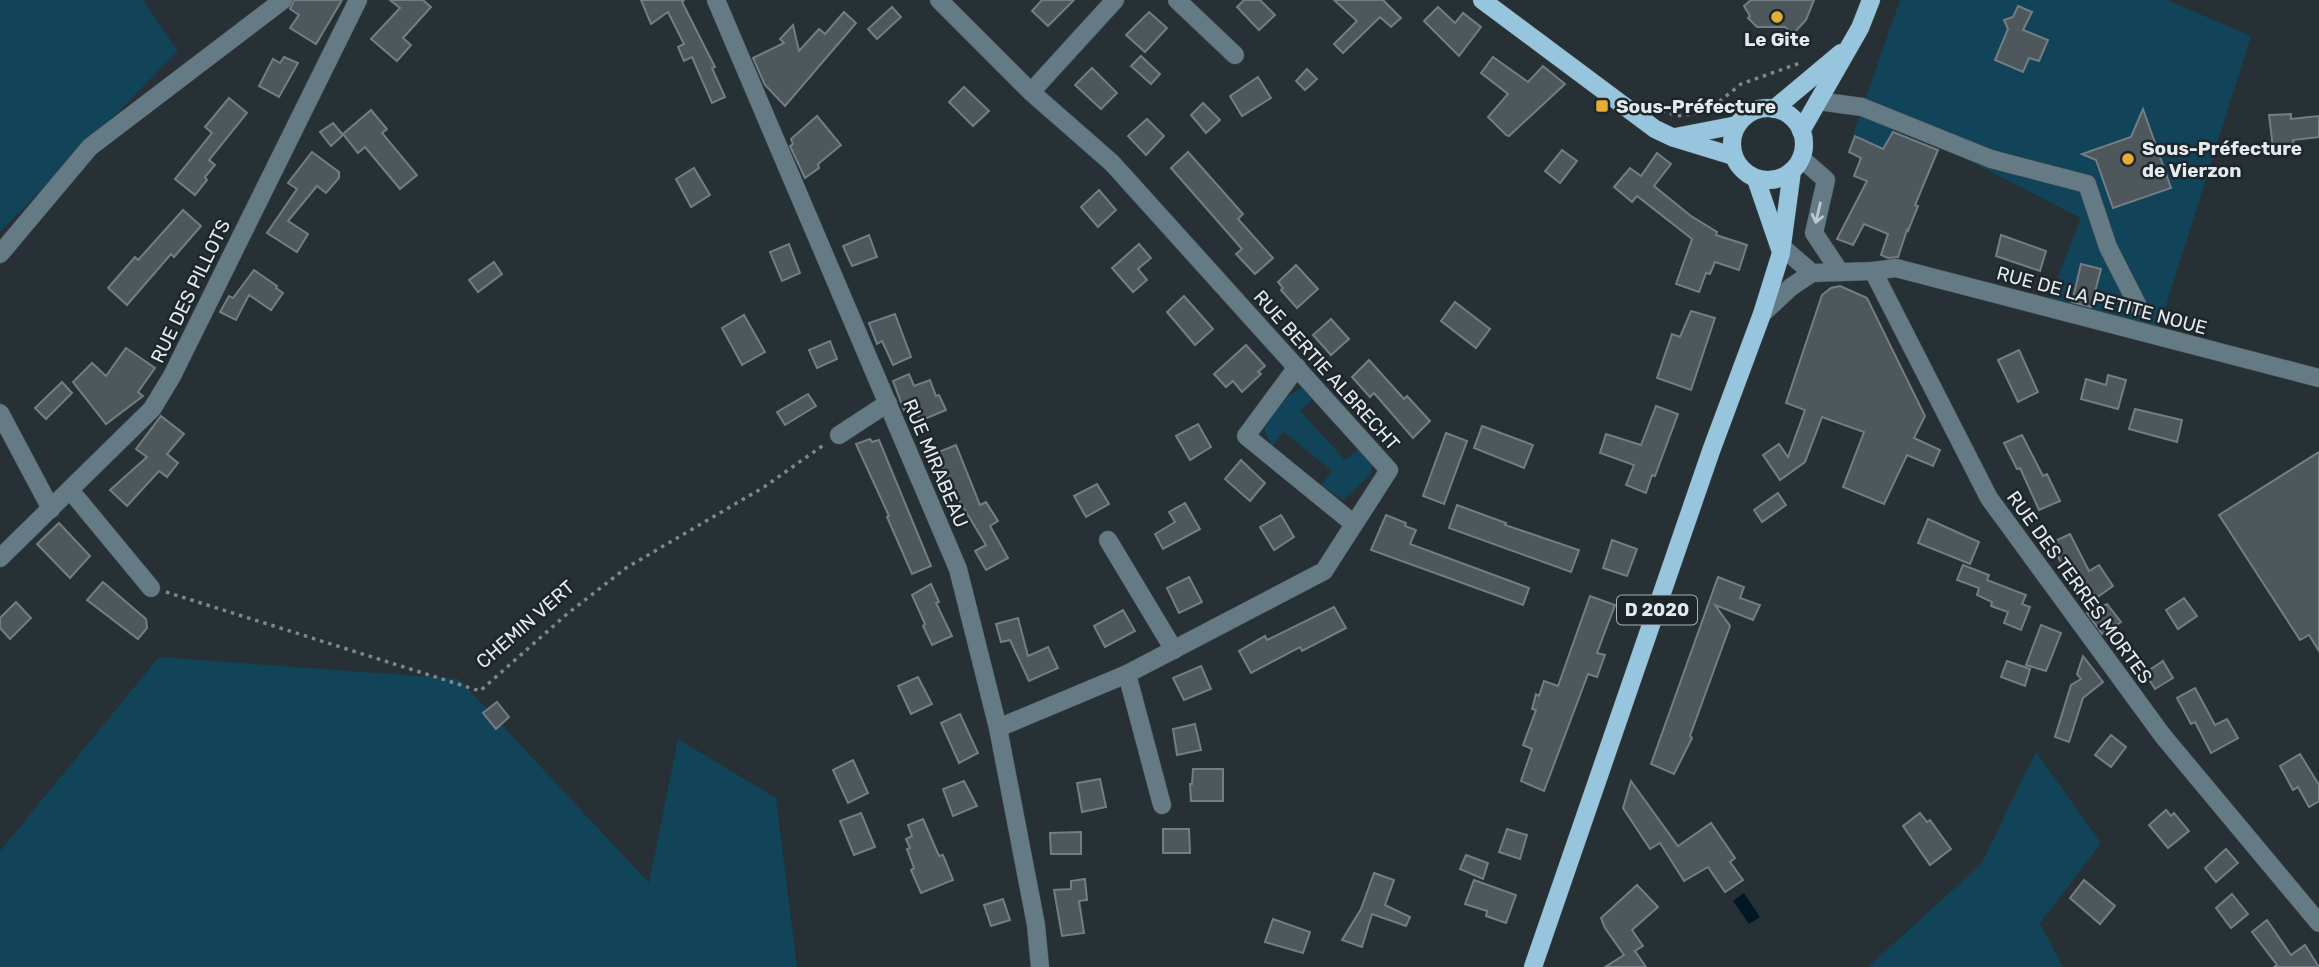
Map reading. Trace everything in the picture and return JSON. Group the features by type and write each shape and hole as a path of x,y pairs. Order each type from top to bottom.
{"main road":[{"path":"1482,0 1656,129 1674,138 1733,156"},
{"path":"1801,131 1860,28 1871,0"},
{"path":"1774,108 1849,46"},
{"path":"1774,108 1795,121 1804,140 1797,164 1775,180 1756,179 1746,174 1733,156 1732,135 1737,125 1752,111 1774,108"},
{"path":"1674,138 1737,125"},
{"name":"D 2020","path":"1533,967 1711,451 1762,314 1782,250 1797,164"},
{"path":"1756,179 1782,250"}],"street":[{"path":"0,254 90,146 283,0"},
{"name":"RUE DES PILLOTS","path":"0,558 152,409 358,0"},
{"name":"RUE MIRABEAU","path":"716,0 958,569 998,728 1037,925 1040,967"},
{"name":"RUE BERTIE ALBRECHT","path":"939,0 1031,92 1112,163 1389,470 1324,571 1127,674 998,728"},
{"path":"1031,92 1115,0"},
{"path":"1177,0 1235,55"},
{"path":"1818,101 1862,107 1991,159 2087,184 2108,247 2138,306"},
{"path":"1797,164 1826,180 1814,233 1840,272"},
{"path":"1782,250 1812,273"},
{"name":"RUE DE LA PETITE NOUE","path":"1874,271 1896,268 2319,378"},
{"path":"1762,314 1791,287 1812,273 1874,271"},
{"name":"RUE DES TERRES MORTES","path":"1874,271 1989,498 2163,736 2319,923"},
{"path":"1297,368 1246,436 1354,524"},
{"path":"839,435 888,403"},
{"path":"0,413 51,509"},
{"path":"70,490 151,588"},
{"path":"1108,540 1174,650"},
{"path":"1127,674 1162,805"}],"path":[{"path":"1662,111 1677,116 1708,111 1741,84 1811,59"},
{"name":"CHEMIN VERT","path":"151,588 480,691 567,614 626,568 764,487 839,435"}],"shaded area":[{"path":"0,0 143,0 178,51 0,232"},
{"path":"1900,0 2167,0 2251,36 2158,331 2047,305 2081,218 1898,125 1882,150 1853,135"},
{"path":"1302,388 1315,397 1300,411 1345,460 1360,448 1371,463 1372,473 1343,500 1321,485 1332,471 1284,432 1272,446 1266,434 1266,423 1273,410 1284,399"},
{"path":"159,657 459,679 649,883 678,739 776,798 797,967 0,967 0,851"},
{"path":"2036,752 2101,843 2040,923 2063,967 1868,967 1981,864"},
{"path":"1744,893 1760,917 1749,924 1733,901"}],"building":[{"path":"294,0 342,0 316,44 290,28 299,15 290,9"},
{"path":"390,0 423,0 431,7 403,38 411,45 397,61 371,39 400,8"},
{"path":"641,0 684,0 682,2 715,67 712,68 725,97 712,103 692,57 684,61 678,47 684,44 668,12 651,24"},
{"path":"1042,0 1074,0 1048,26 1032,11"},
{"path":"1244,0 1260,0 1275,15 1259,30 1237,7"},
{"path":"1334,0 1383,0 1401,18 1391,27 1380,17 1343,53 1334,44 1357,21"},
{"name":"Le Gite","path":"1751,0 1814,0 1806,20 1793,34 1785,27 1757,27 1748,18 1750,16 1744,6"},
{"path":"2018,6 2032,12 2023,30 2048,40 2039,61 2029,58 2023,72 1995,60 2008,29 2004,20 2013,17"},
{"path":"892,7 901,17 877,39 868,29"},
{"path":"1438,7 1455,23 1463,13 1481,27 1459,56 1424,21"},
{"path":"844,12 856,23 785,106 765,85 753,58 784,43 780,39 793,25 799,51 819,29 825,34"},
{"path":"1149,12 1167,28 1145,52 1126,35"},
{"path":"1141,56 1160,74 1151,84 1131,66"},
{"path":"284,57 298,63 279,97 259,86 273,59 280,63"},
{"path":"1493,57 1528,82 1543,66 1565,84 1509,136 1488,117 1508,94 1481,73"},
{"path":"1092,68 1117,93 1101,109 1075,85"},
{"path":"1307,69 1317,79 1305,90 1296,81"},
{"path":"1258,77 1271,98 1242,116 1230,96"},
{"path":"964,87 989,111 973,126 949,102"},
{"path":"229,98 247,113 209,160 215,165 195,195 175,179 212,133 205,127"},
{"path":"1203,103 1220,120 1206,133 1191,115"},
{"name":"Sous-Préfecture de Vierzon","path":"2143,109 2171,188 2113,208 2096,160 2082,154 2131,137"},
{"path":"371,110 387,129 382,133 417,175 400,189 365,147 358,153 343,134"},
{"path":"2291,114 2291,119 2319,116 2319,137 2293,140 2294,146 2273,148 2269,115"},
{"path":"817,116 841,145 805,178 790,146 793,144 791,139"},
{"path":"1147,119 1164,136 1146,155 1128,136"},
{"path":"333,123 343,135 331,146 320,132"},
{"path":"1893,132 1938,150 1915,205 1918,206 1898,257 1888,258 1881,255 1888,234 1864,224 1853,245 1837,239 1867,181 1854,176 1861,158 1849,152 1855,136 1883,149"},
{"path":"1562,150 1577,161 1560,183 1545,171"},
{"path":"312,152 339,172 339,178 326,193 317,186 288,221 308,234 297,252 267,233 297,189 288,183"},
{"path":"1188,152 1243,214 1238,219 1273,258 1255,274 1236,254 1242,249 1171,168"},
{"path":"1657,153 1671,164 1654,186 1691,216 1717,232 1716,235 1747,245 1739,270 1715,262 1710,274 1706,273 1699,292 1676,284 1692,239 1637,196 1632,202 1614,187 1630,168 1641,176"},
{"path":"694,168 710,195 691,207 676,179"},
{"path":"1099,190 1116,210 1098,227 1081,207"},
{"path":"183,210 201,226 174,257 171,254 127,305 108,288 135,257 138,260"},
{"path":"869,235 877,257 852,266 843,246"},
{"path":"2001,235 2046,251 2040,271 1996,256"},
{"path":"789,244 800,273 782,281 770,252"},
{"path":"1139,244 1151,258 1138,269 1147,280 1133,292 1112,268"},
{"path":"494,262 502,274 478,292 469,280"},
{"path":"2081,264 2101,269 2091,307 2072,302"},
{"path":"1296,265 1318,289 1297,308 1281,290 1283,288 1278,282"},
{"path":"254,270 283,293 271,310 249,295 236,320 220,312 229,296 233,298"},
{"path":"1840,286 1867,298 1925,416 1914,438 1940,450 1933,466 1907,455 1884,504 1843,487 1864,432 1822,417 1805,462 1780,480 1763,455 1779,444 1788,457 1805,410 1786,403 1822,295 1831,288"},
{"path":"1184,296 1213,329 1195,345 1167,312"},
{"path":"1455,302 1490,329 1476,348 1441,321"},
{"path":"1691,311 1715,318 1691,390 1657,378 1672,334 1680,337"},
{"path":"895,314 911,357 893,365 882,341 877,344 869,323"},
{"path":"744,315 765,352 742,365 722,328"},
{"path":"1331,319 1349,339 1331,355 1313,335"},
{"path":"830,341 837,359 817,368 809,350"},
{"path":"1246,345 1265,366 1258,372 1261,374 1242,392 1233,381 1226,387 1214,374"},
{"path":"126,348 155,368 138,392 143,396 106,424 73,382 92,363 106,376"},
{"path":"2019,350 2038,392 2018,402 1998,360"},
{"path":"1369,360 1404,399 1407,396 1430,421 1413,438 1374,393 1370,397 1352,377"},
{"path":"909,374 914,386 930,380 936,396 939,395 946,410 920,421 914,405 904,410 893,381"},
{"path":"2108,375 2126,380 2118,409 2081,399 2086,379 2106,385"},
{"path":"62,382 72,393 46,419 35,408"},
{"path":"808,394 816,406 785,425 777,412"},
{"path":"1656,406 1678,414 1646,493 1626,485 1634,465 1600,453 1606,434 1641,445"},
{"path":"2135,409 2182,420 2177,442 2129,429"},
{"path":"161,416 184,434 167,454 178,463 167,477 159,471 127,506 110,490 147,457 136,449"},
{"path":"1198,424 1211,447 1190,460 1176,436"},
{"path":"1482,426 1533,445 1524,468 1474,448"},
{"path":"1446,433 1467,441 1444,504 1423,496"},
{"path":"2022,435 2043,476 2047,474 2060,501 2039,510 2020,468 2017,469 2004,443"},
{"path":"870,439 872,442 879,440 931,566 912,574 856,444"},
{"path":"956,445 980,505 986,502 998,521 990,526 1008,558 986,570 975,551 986,545 957,497 954,498 936,453"},
{"path":"2319,452 2319,651 2309,635 2300,640 2219,515"},
{"path":"1241,460 1265,483 1250,501 1225,479"},
{"path":"1097,484 1109,504 1086,517 1074,496"},
{"path":"1778,493 1786,505 1762,522 1754,510"},
{"path":"1185,503 1200,529 1163,549 1155,534 1175,522 1169,512"},
{"path":"1457,505 1506,523 1505,525 1579,550 1571,572 1449,528"},
{"path":"1281,515 1294,537 1274,550 1260,527"},
{"path":"1386,515 1416,530 1410,544 1529,588 1523,605 1371,550"},
{"path":"1928,519 1979,542 1970,564 1918,543"},
{"path":"59,523 90,556 70,578 37,544"},
{"path":"2070,534 2089,571 2099,565 2113,586 2096,598 2070,561 2062,565 2051,543"},
{"path":"1612,540 1637,549 1627,576 1603,568"},
{"path":"1963,565 1989,575 1987,580 2026,595 2022,604 2030,607 2021,630 2004,623 2008,612 1991,606 1992,602 1977,595 1979,588 1957,580"},
{"path":"1189,577 1202,602 1179,613 1167,588"},
{"path":"1718,577 1744,587 1740,598 1760,605 1753,620 1715,605 1730,626 1690,736 1692,738 1674,774 1651,764"},
{"path":"103,582 146,619 147,628 138,639 87,600"},
{"path":"931,584 939,602 936,603 952,636 932,645 912,595"},
{"path":"1590,596 1615,605 1597,653 1605,655 1597,677 1588,674 1544,791 1521,781 1532,749 1523,745 1536,710 1532,709 1536,694 1539,696 1544,681 1558,686"},
{"path":"2184,598 2197,616 2178,629 2166,610"},
{"path":"16,602 31,618 10,639 0,628 0,618"},
{"path":"2107,604 2121,622 2102,634 2087,613"},
{"path":"1334,607 1346,628 1302,651 1300,647 1251,673 1239,651 1265,636 1267,640"},
{"path":"1123,610 1135,631 1105,647 1094,626"},
{"path":"1018,618 1028,656 1048,647 1058,668 1029,681 1010,640 1001,642 996,624"},
{"path":"2041,625 2061,633 2046,671 2026,665"},
{"path":"2083,656 2103,682 2083,698 2069,742 2055,737 2071,685 2081,679 2077,674"},
{"path":"2007,661 2030,669 2025,686 2001,677"},
{"path":"2163,661 2173,678 2155,689 2145,673"},
{"path":"1201,666 1211,689 1184,700 1173,678"},
{"path":"918,677 932,704 911,714 898,686"},
{"path":"2195,688 2215,725 2227,719 2238,738 2211,753 2195,722 2191,724 2177,698"},
{"path":"497,702 509,717 496,729 483,713"},
{"path":"960,714 978,753 959,763 941,723"},
{"path":"1195,724 1201,750 1177,755 1173,729"},
{"path":"2111,735 2126,747 2111,767 2095,755"},
{"path":"2300,754 2319,785 2319,801 2309,807 2298,787 2293,790 2280,766"},
{"path":"853,760 868,793 848,803 833,770"},
{"path":"1193,769 1223,769 1223,801 1191,801"},
{"path":"1100,779 1106,807 1082,812 1077,783"},
{"path":"964,781 977,806 953,816 943,789"},
{"path":"1631,781 1678,846 1711,823 1735,858 1730,862 1743,880 1725,892 1708,867 1684,881 1660,843 1650,849 1623,808"},
{"path":"2166,810 2171,816 2174,813 2189,831 2168,848 2149,825"},
{"path":"861,813 875,847 854,855 840,821"},
{"path":"1920,813 1927,822 1930,820 1951,849 1930,865 1903,826"},
{"path":"923,819 953,880 921,893 911,870 914,868 906,839 912,836 908,825"},
{"path":"1163,829 1189,829 1190,853 1163,853"},
{"path":"1507,829 1527,835 1520,859 1499,852"},
{"path":"1081,832 1081,854 1051,854 1050,833"},
{"path":"2226,849 2238,863 2216,882 2205,868"},
{"path":"1466,855 1488,863 1483,879 1460,869"},
{"path":"1374,873 1394,880 1385,905 1410,917 1406,926 1372,914 1362,947 1342,940 1361,909"},
{"path":"1085,879 1087,900 1079,901 1084,933 1062,936 1054,890 1071,889 1071,881"},
{"path":"1474,880 1516,895 1506,923 1486,916 1487,911 1465,904"},
{"path":"2084,880 2115,906 2100,924 2070,898"},
{"path":"1637,885 1658,907 1632,930 1643,946 1635,951 1646,967 1605,967 1624,955 1601,918"},
{"path":"2232,894 2248,914 2231,928 2216,908"},
{"path":"1003,899 1010,920 991,926 984,905"},
{"path":"1273,919 1310,932 1303,953 1265,942"},
{"path":"2267,920 2291,955 2305,945 2319,967 2274,967 2277,965 2252,932"}],"place":[{"name":"Le Gite","path":"1777,17"},
{"name":"Sous-Préfecture","path":"1602,106"},
{"name":"Sous-Préfecture de Vierzon","path":"2128,159"}]}
